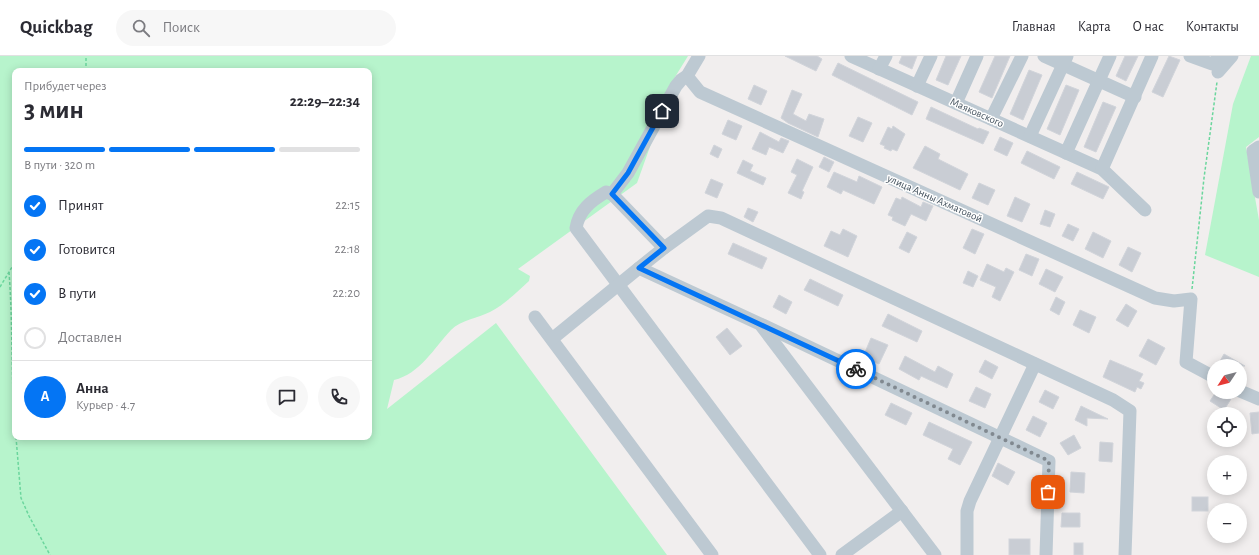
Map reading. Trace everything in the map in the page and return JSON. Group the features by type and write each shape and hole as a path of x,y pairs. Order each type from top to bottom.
{"street":[{"path":"612,194 628,173 676,86 687,76 699,56"},
{"name":"Маяковского","path":"851,56 1102,169 1145,210"},
{"path":"879,69 886,56"},
{"path":"917,86 931,56"},
{"path":"956,103 978,56"},
{"path":"991,119 1022,56"},
{"path":"1044,56 1065,60 1099,82 1135,97"},
{"path":"1066,153 1110,56"},
{"path":"1102,169 1152,56"},
{"path":"1190,56 1217,64 1232,56"},
{"path":"1030,136 1065,60"},
{"name":"улица Анны Ахматовой","path":"687,76 700,92 1155,298 1174,301 1191,299"},
{"path":"1256,149 1259,192"},
{"path":"664,248 612,194 606,192 585,207 577,219 576,228 820,555"},
{"path":"552,339 664,248 708,216 721,218 1112,400 1130,411 1125,555"},
{"path":"639,268 1049,461 1046,555"},
{"path":"1191,299 1186,362 1207,373"},
{"path":"535,317 712,555"},
{"path":"760,324 935,555"},
{"path":"967,555 967,511 999,438 1035,364"},
{"path":"1247,394 1259,399"},
{"path":"842,555 902,511"}],"path":[{"path":"86,56 86,68"},
{"path":"1191,299 1217,64"},
{"path":"0,287 12,267"},
{"path":"9,272 12,312"},
{"path":"12,356 12,396"},
{"path":"16,440 21,498 50,555"}],"green space":[{"path":"0,56 688,56 675,77 637,183 518,269 530,276 529,281 506,302 490,312 465,321 455,327 426,360 403,377 394,380 387,409 496,323 667,555 0,555"},
{"path":"1251,56 1259,56 1259,137 1246,147 1259,220 1259,277 1205,255 1233,104"}],"building":[{"path":"785,56 817,56 822,59 816,71"},
{"path":"902,56 917,56 912,69 899,63"},
{"path":"946,56 961,56 948,85 936,80"},
{"path":"995,56 1010,56 992,98 979,92"},
{"path":"1125,56 1138,56 1126,81 1116,76"},
{"path":"1169,56 1180,60 1163,97 1152,92"},
{"path":"838,63 918,102 912,115 832,75"},
{"path":"1029,70 1042,75 1023,120 1010,114"},
{"path":"754,85 767,91 761,105 748,99"},
{"path":"1066,85 1079,90 1060,135 1047,129"},
{"path":"792,90 802,94 793,114 806,121 809,114 824,119 818,137 788,123 781,118"},
{"path":"1103,102 1116,107 1096,152 1084,147"},
{"path":"931,107 978,129 979,128 989,132 983,144 926,119"},
{"path":"858,117 872,123 863,142 849,136"},
{"path":"728,120 742,126 736,140 722,134"},
{"path":"893,126 905,134 897,151 892,149 891,151 884,148 885,146 880,144 888,127 892,129"},
{"path":"760,132 779,142 781,138 789,141 783,153 769,147 766,155 752,149"},
{"path":"1000,137 1013,143 1007,156 994,150"},
{"path":"714,145 722,149 718,158 710,154"},
{"path":"925,146 940,154 938,159 968,174 960,190 913,168"},
{"path":"1027,151 1060,167 1054,179 1021,163"},
{"path":"824,157 834,162 829,172 819,167"},
{"path":"797,159 813,167 802,191 804,192 801,199 788,193 797,175 791,172"},
{"path":"743,160 753,165 750,171 766,178 763,185 737,173"},
{"path":"834,172 857,182 859,176 882,187 874,204 843,190 841,194 827,187"},
{"path":"1077,172 1109,187 1103,199 1071,184"},
{"path":"711,179 723,184 717,198 705,193"},
{"path":"979,183 995,190 988,205 972,198"},
{"path":"902,197 921,207 923,202 933,206 926,221 911,214 905,226 892,220 893,217 888,215 896,198 901,200"},
{"path":"1015,197 1030,204 1022,222 1007,216"},
{"path":"748,208 758,212 753,222 744,217"},
{"path":"1045,210 1055,214 1050,227 1040,224"},
{"path":"1068,224 1079,229 1073,241 1062,236"},
{"path":"843,229 857,236 848,257 824,246 831,231 840,235"},
{"path":"972,229 984,234 975,254 963,248"},
{"path":"907,232 917,237 909,253 899,248"},
{"path":"1093,232 1111,241 1103,258 1085,249"},
{"path":"733,243 767,258 762,269 728,254"},
{"path":"1128,247 1141,253 1132,272 1119,265"},
{"path":"1026,254 1039,259 1032,276 1019,270"},
{"path":"987,264 1004,272 1006,268 1014,272 1000,301 992,297 996,287 980,280"},
{"path":"1046,269 1063,277 1055,292 1039,284"},
{"path":"968,271 978,276 973,287 963,283"},
{"path":"810,279 843,295 838,306 804,290"},
{"path":"779,295 792,302 786,314 773,307"},
{"path":"1056,297 1065,302 1059,315 1050,310"},
{"path":"1126,304 1137,311 1128,327 1116,320"},
{"path":"1080,310 1096,317 1089,333 1073,325"},
{"path":"888,314 922,331 917,342 882,326"},
{"path":"727,328 742,346 730,355 716,337"},
{"path":"871,338 888,345 879,364 863,357"},
{"path":"1148,339 1165,348 1156,365 1139,356"},
{"path":"1224,354 1233,359 1221,359"},
{"path":"905,356 935,372 938,366 953,374 947,388 921,376 919,380 899,369"},
{"path":"985,360 998,367 992,379 979,372"},
{"path":"1110,360 1143,374 1139,381 1144,383 1141,389 1137,387 1135,392 1103,377"},
{"path":"976,387 991,394 985,408 969,401"},
{"path":"1045,390 1059,397 1053,409 1039,402"},
{"path":"1211,399 1231,399 1226,407 1219,407 1210,401"},
{"path":"891,403 912,413 906,425 885,415"},
{"path":"1081,406 1108,419 1087,418 1087,426 1075,420"},
{"path":"1259,412 1259,433 1252,434 1250,413"},
{"path":"1033,416 1047,423 1040,437 1026,430"},
{"path":"929,422 972,442 960,465 948,459 953,449 923,435"},
{"path":"1074,435 1081,448 1068,455 1060,443"},
{"path":"1100,442 1113,443 1112,462 1099,461"},
{"path":"998,463 1015,472 1008,485 992,476"},
{"path":"1071,472 1085,473 1084,493 1070,492"},
{"path":"1192,497 1208,497 1207,511 1192,511"},
{"path":"1062,513 1080,513 1080,527 1061,527"},
{"path":"1009,539 1030,539 1030,555 1009,555"},
{"path":"1074,543 1083,543 1083,555 1074,555"}],"way so far":[{"path":"856,369 1049,461 1048,492"}],"route":[{"path":"662,111 628,173 612,194 664,248 639,268 856,369"}]}
